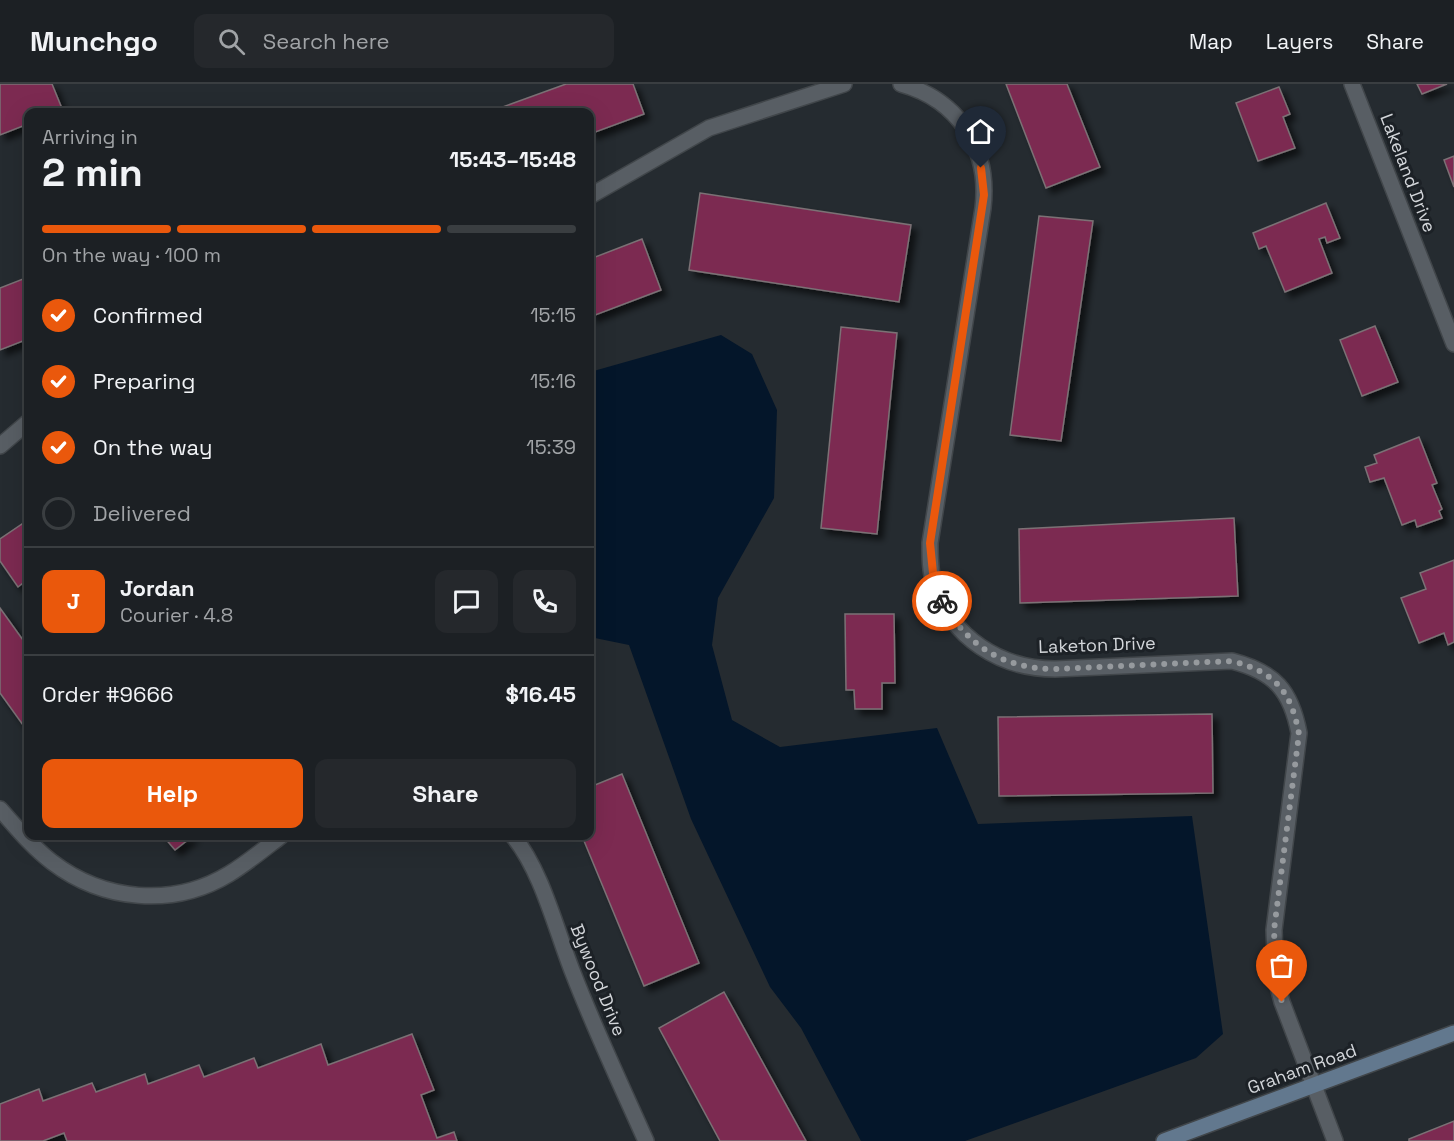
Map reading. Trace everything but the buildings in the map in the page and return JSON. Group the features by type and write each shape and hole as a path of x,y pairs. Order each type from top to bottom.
{"street":[{"path":"594,194 709,128 844,84"},
{"name":"Laketon Drive","path":"901,84 938,100 958,118 973,141 984,181 982,208 930,543 931,570 939,596 951,619 980,647 1015,664 1055,669 1232,661 1257,669 1268,676 1287,695 1293,708 1299,734 1274,930 1273,954 1282,1002 1335,1141"},
{"name":"Lakeland Drive","path":"1352,84 1454,344"},
{"path":"0,446 24,425"},
{"path":"0,809 24,835"},
{"path":"28,840 52,862 87,883 138,896 178,894 204,886 229,874 275,840"},
{"name":"Bywood Drive","path":"516,840 534,869 573,975 646,1141"},
{"name":"Graham Road","path":"1164,1141 1454,1033"}],"water":[{"path":"721,335 752,354 777,410 774,498 718,598 712,645 732,720 780,747 937,728 978,824 1192,816 1223,1034 1196,1058 965,1141 861,1141 801,1028 770,987 691,819 629,645 594,638 594,371"}],"way so far":[{"path":"942,601 951,619 980,647 1015,664 1055,669 1232,661 1257,669 1268,676 1287,695 1293,708 1299,734 1274,930 1273,954 1282,1002"}],"route":[{"path":"942,601 931,570 930,543 984,195 981,168"}]}
